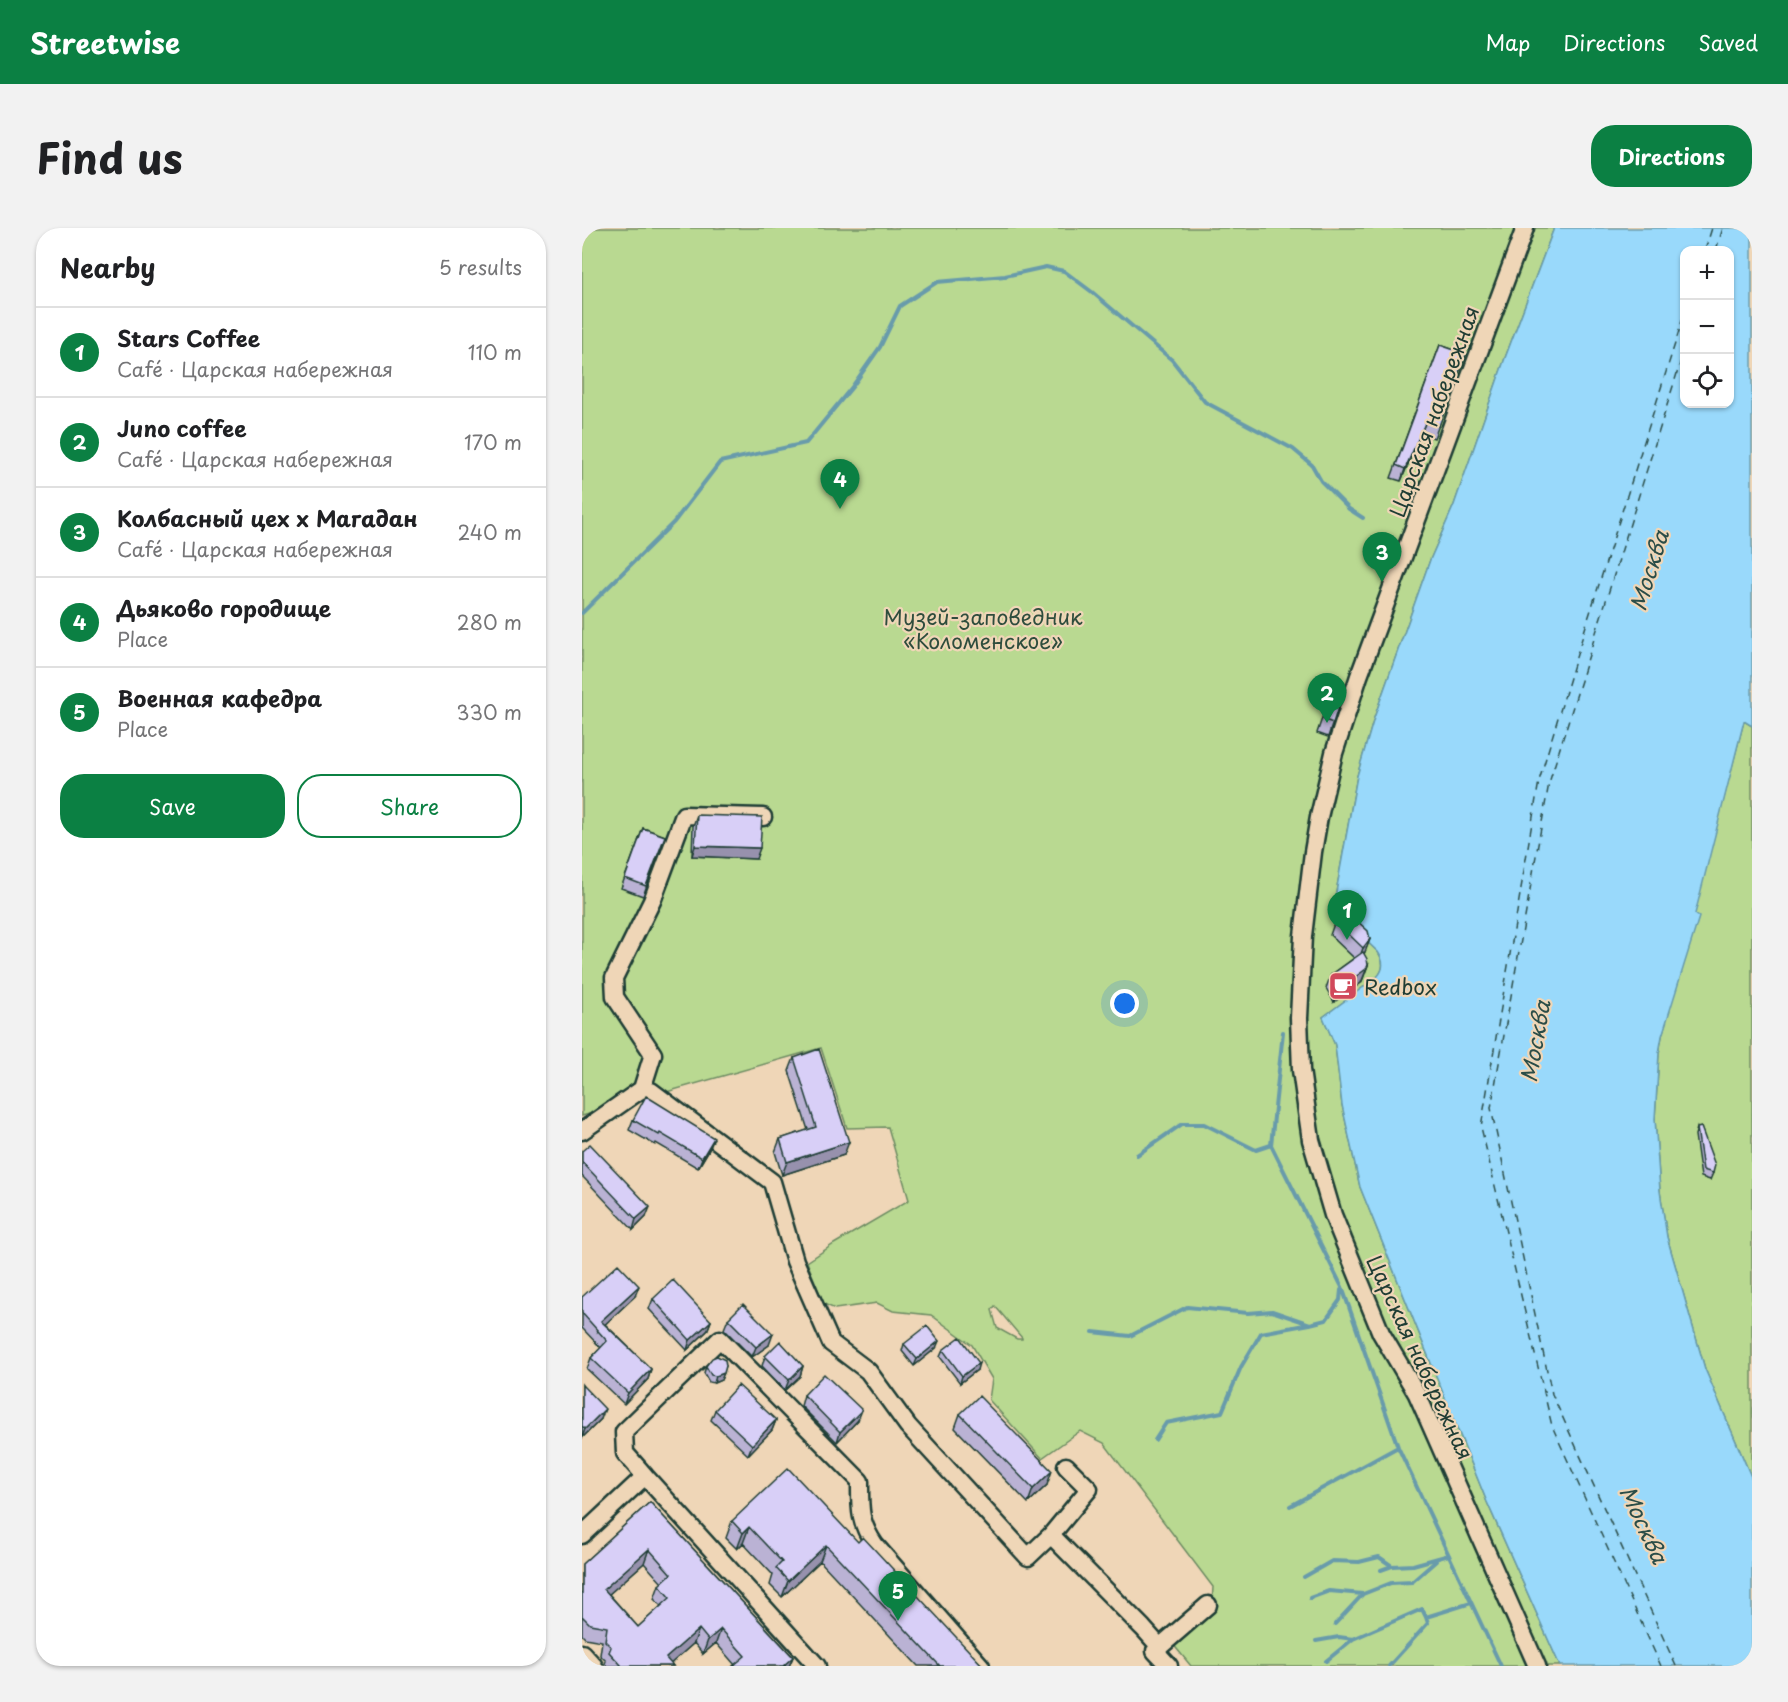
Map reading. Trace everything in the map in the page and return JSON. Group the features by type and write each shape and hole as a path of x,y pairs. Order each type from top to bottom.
{"street":[{"name":"Царская набережная","path":"1525,228 1378,622 1334,753 1319,818 1312,862 1300,976 1299,1038 1311,1140 1333,1215 1381,1333 1417,1394 1536,1666"},
{"path":"582,1131 642,1089 653,1054 615,997 614,978 652,901 684,815 763,817"},
{"path":"642,1089 651,1091 772,1182 795,1261 831,1343 868,1371 908,1426 1028,1557 1051,1535 1089,1490 1066,1466"},
{"path":"817,1666 625,1453 624,1432 720,1340 860,1481 860,1514 864,1529 875,1545 981,1666"},
{"path":"582,1535 645,1476"},
{"path":"1051,1535 1160,1647"},
{"path":"1169,1666 1155,1651 1208,1605"},
{"path":"582,1653 594,1666"}],"green space":[{"name":"Музей-заповедник «Коломенское»","path":"582,228 1554,228 1505,358 1454,505 1430,560 1374,718 1357,776 1333,909 1378,952 1382,959 1382,968 1377,977 1323,1017 1335,1045 1342,1105 1360,1187 1487,1502 1560,1666 1191,1666 1172,1643 1212,1605 1213,1587 1104,1443 1080,1431 1042,1458 989,1400 992,1379 972,1345 931,1315 893,1311 877,1303 835,1309 824,1304 807,1262 909,1200 888,1127 847,1128 821,1048 582,1116","holes":["995,1306 1022,1338 1017,1339 997,1328 992,1310"]},
{"path":"1744,721 1752,726 1752,1479 1705,1369 1667,1237 1660,1191 1655,1119 1662,1036"}],"water":[{"name":"Москва","path":"1554,228 1752,228 1752,726 1744,721 1695,914 1699,917 1662,1036 1655,1119 1660,1191 1667,1237 1705,1369 1752,1479 1752,1666 1560,1666 1487,1502 1360,1187 1342,1105 1335,1045 1323,1017 1377,977 1382,968 1382,959 1378,952 1333,909 1357,776 1374,718 1430,560 1454,505 1505,358"}],"building":[{"path":"1440,345 1466,354 1439,426 1426,421 1405,469 1396,465"},
{"path":"1330,695 1341,698 1333,723 1322,719"},
{"path":"697,815 762,817 760,848 695,846"},
{"path":"643,828 665,836 646,886 625,878"},
{"path":"1344,909 1368,931 1370,939 1363,948 1335,921"},
{"path":"1363,952 1367,959 1366,969 1339,989 1331,975"},
{"path":"819,1049 849,1142 787,1162 780,1139 816,1127 794,1058"},
{"path":"646,1096 714,1138 702,1158 633,1120"},
{"path":"1701,1127 1715,1165 1713,1173 1703,1170 1697,1128"},
{"path":"590,1144 650,1207 636,1219 582,1162 582,1151"},
{"path":"618,1264 639,1286 601,1321 651,1369 628,1393 591,1358 607,1341 582,1313 582,1297"},
{"path":"673,1280 711,1321 690,1340 653,1299"},
{"path":"743,1304 773,1334 756,1347 728,1319"},
{"path":"927,1326 939,1341 917,1359 904,1344"},
{"path":"960,1337 979,1363 962,1376 943,1350"},
{"path":"780,1341 803,1366 789,1380 765,1356"},
{"path":"717,1356 725,1360 726,1366 724,1373 716,1376 711,1375 706,1366 712,1358"},
{"path":"824,1374 862,1410 840,1432 804,1395"},
{"path":"582,1385 605,1409 585,1429 582,1426"},
{"path":"738,1385 776,1420 752,1445 715,1410"},
{"path":"979,1396 1052,1471 1033,1489 960,1414"},
{"path":"788,1468 858,1542 863,1537 983,1666 940,1666 826,1545 788,1581 776,1568 782,1562 749,1527 743,1533 732,1521"},
{"path":"650,1502 793,1657 783,1666 733,1666 745,1656 721,1629 708,1640 699,1629 666,1658 673,1666 622,1666 609,1652 611,1647 605,1641 607,1627 590,1624 582,1616 582,1564","holes":["649,1549 671,1574 659,1585 670,1598 638,1627 604,1589"]}],"waterway":[{"path":"582,613 674,522 720,462 806,443 852,387 880,347 900,306 937,282 1005,276 1046,267 1064,271 1092,292 1172,360 1205,402 1293,449 1312,465 1321,481 1349,509 1363,518"},
{"path":"1283,1032 1271,1145 1342,1287 1398,1447 1501,1666"},
{"path":"1137,1155 1182,1124 1204,1124 1256,1150 1271,1145"},
{"path":"1093,1332 1130,1336 1187,1307 1248,1313 1272,1311 1310,1324 1326,1320 1340,1300 1341,1290"},
{"path":"1155,1440 1166,1423 1222,1412 1241,1367 1261,1333 1310,1324"},
{"path":"1290,1506 1398,1447"},
{"path":"1304,1577 1332,1561 1359,1562 1379,1557 1392,1566 1413,1565 1449,1555"},
{"path":"1310,1598 1329,1591 1363,1594 1391,1583 1412,1582 1436,1561"},
{"path":"1381,1570 1392,1566"},
{"path":"1335,1624 1363,1594"},
{"path":"1316,1641 1339,1637 1353,1639 1422,1609 1426,1617 1471,1603"},
{"path":"1389,1666 1428,1623 1426,1617"},
{"path":"1326,1661 1353,1639"}],"ferry route":[{"path":"1706,246 1712,228"},
{"path":"1717,246 1723,228"},
{"path":"1661,1666 1552,1426 1481,1127 1539,781 1680,328"},
{"path":"1676,1666 1552,1394 1491,1108 1549,783 1683,354"}],"place":[{"name":"Дьяково городище","path":"840,509"},
{"name":"Колбасный цех x Магадан","path":"1382,582"},
{"name":"Juno coffee","path":"1327,723"},
{"name":"Stars Coffee","path":"1347,940"},
{"name":"Redbox","path":"1343,986"},
{"name":"Военная кафедра","path":"898,1621"}]}
